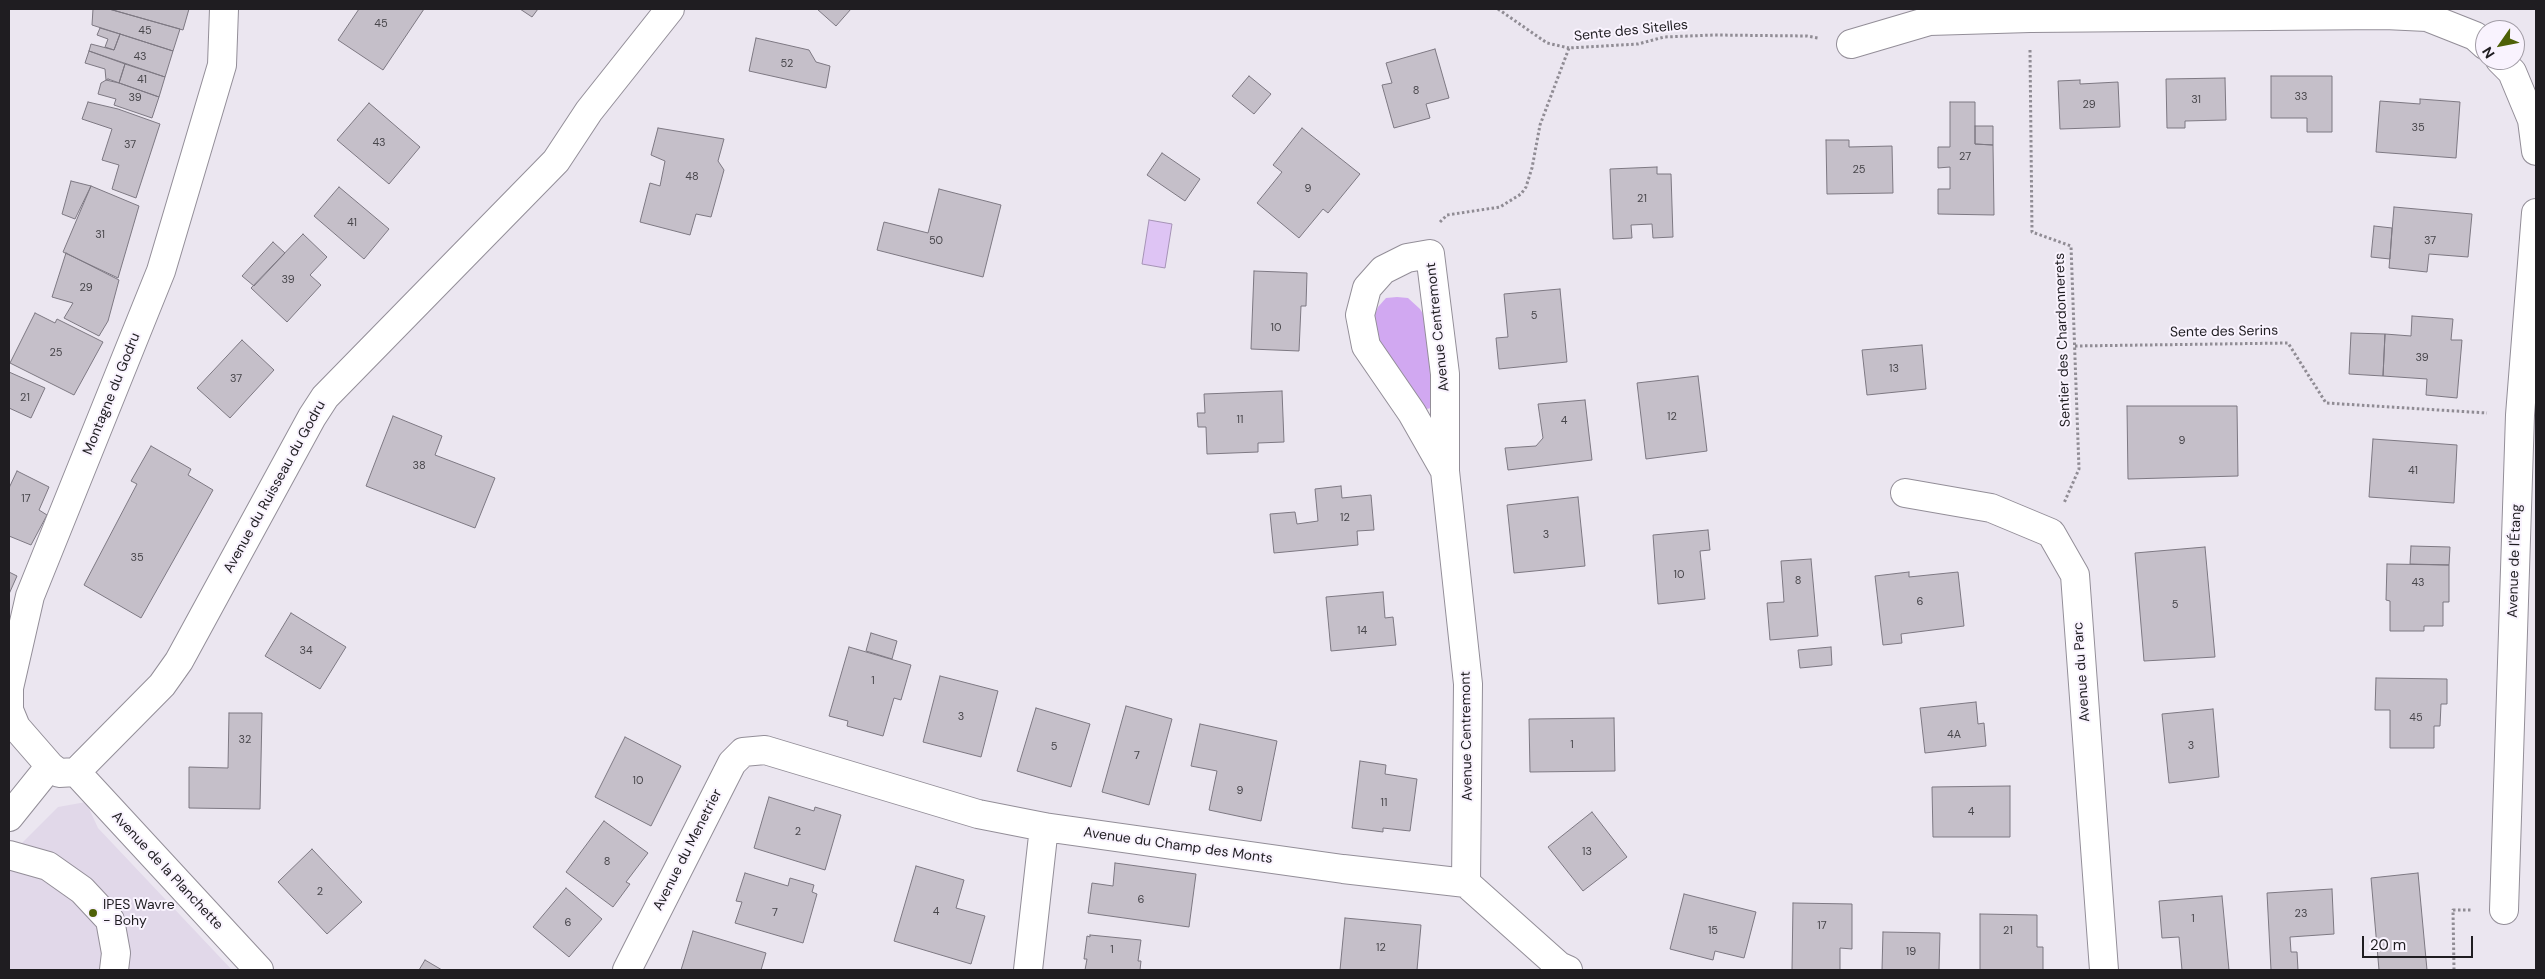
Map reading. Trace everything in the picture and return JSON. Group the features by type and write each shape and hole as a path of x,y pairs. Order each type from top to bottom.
{"street":[{"name":"Montagne du Godru","path":"63,769 16,726 10,710 9,688 30,596 161,271 222,65 224,9"},
{"name":"Avenue du Ruisseau du Godru","path":"9,817 162,685 179,661 312,416 325,398 556,161 589,111 670,9"},
{"path":"1851,44 1929,21 2022,15 2375,15 2427,17 2475,36"},
{"path":"2510,70 2532,120 2536,151"},
{"name":"Avenue de l'Étang","path":"2504,910 2520,416 2536,213"},
{"name":"Avenue Centremont","path":"1445,471 1412,413 1366,346 1360,314 1367,288 1382,270 1407,258 1430,254 1446,374 1445,471 1468,684 1466,883"},
{"path":"1905,493 1991,508 2051,533"},
{"name":"Avenue du Parc","path":"2051,533 2075,575 2104,970"},
{"name":"Avenue du Champ des Monts","path":"765,750 978,814 1044,828 1343,869 1466,883"},
{"name":"Avenue du Menetrier","path":"627,970 732,763 743,752 765,750"},
{"name":"Avenue de la Planchette","path":"63,769 259,970"},
{"path":"1028,970 1044,828"},
{"path":"9,855 48,866 82,890 110,920 116,953 114,970"},
{"path":"1466,883 1560,966 1568,970"}],"path":[{"path":"1498,9 1547,43 1569,48"},
{"name":"Sentier des Chardonnerets","path":"2022,15 2032,232 2071,246 2079,469 2051,533"},
{"name":"Sente des Sitelles","path":"1430,254 1440,221 1447,215 1500,207 1521,194 1526,187 1540,124 1569,48 1638,44 1664,37 1714,35 1807,36 1851,44"},
{"name":"Sente des Serins","path":"2075,346 2288,342 2326,403 2520,416"},
{"path":"2454,970 2453,910 2504,910"}],"shaded area":[{"path":"1149,220 1172,224 1165,268 1142,264"},
{"path":"1386,298 1408,298 1420,309 1430,325 1436,407 1422,410 1377,342 1373,319 1378,307"},
{"name":"IPES Wavre - Bohy","path":"86,802 98,828 232,970 9,970 9,856 58,807"}],"building":[{"path":"93,9 109,9 180,29 173,51 92,25"},
{"path":"109,9 189,9 183,30"},
{"path":"359,9 424,9 383,70 338,40"},
{"path":"520,9 538,9 532,17"},
{"path":"817,9 851,9 836,26"},
{"path":"100,28 120,34 114,50 105,47 108,39 97,35"},
{"path":"120,34 173,51 165,77 89,51 91,44 114,50"},
{"path":"756,38 809,50 816,62 830,66 826,88 749,71"},
{"path":"1435,49 1449,98 1426,104 1430,118 1394,128 1382,85 1392,83 1386,63"},
{"path":"89,51 125,64 119,83 106,80 105,69 85,63"},
{"path":"125,64 165,77 159,97 119,83"},
{"path":"1249,76 1271,94 1254,114 1232,96"},
{"path":"2271,76 2332,76 2332,132 2307,132 2307,118 2271,118"},
{"path":"2225,78 2226,120 2185,121 2185,128 2167,128 2166,79"},
{"path":"108,79 159,97 152,118 114,105 116,99 98,94 101,83"},
{"path":"2080,80 2080,84 2118,82 2120,127 2060,129 2058,81"},
{"path":"2420,99 2460,102 2456,158 2376,152 2380,101 2420,104"},
{"path":"88,102 118,109 160,124 136,198 112,189 119,165 102,160 112,129 82,119"},
{"path":"1950,102 1975,102 1975,144 1993,145 1994,215 1938,214 1938,189 1950,189 1950,167 1938,168 1938,147 1950,147"},
{"path":"369,103 420,147 389,184 337,140"},
{"path":"1975,126 1993,126 1993,145 1975,144"},
{"path":"658,128 724,139 718,161 724,170 711,217 696,214 690,235 640,222 650,183 660,186 665,161 651,155"},
{"path":"1302,128 1360,174 1328,213 1323,209 1299,238 1257,203 1282,172 1273,165"},
{"path":"1826,140 1849,140 1849,147 1892,146 1893,193 1827,194"},
{"path":"1162,153 1200,179 1185,201 1147,175"},
{"path":"1657,167 1657,174 1671,174 1673,237 1653,238 1652,224 1631,225 1632,238 1613,239 1610,169"},
{"path":"71,181 91,186 75,219 62,214"},
{"path":"91,186 139,206 118,278 63,252"},
{"path":"339,187 389,229 364,259 314,216"},
{"path":"939,189 1001,205 983,277 877,250 884,222 928,233"},
{"path":"2394,207 2472,214 2468,257 2429,254 2427,272 2389,268"},
{"path":"2374,226 2392,228 2390,259 2371,257"},
{"path":"303,234 327,257 310,275 321,285 287,322 251,288"},
{"path":"273,242 285,253 254,286 242,276"},
{"path":"66,253 119,280 108,321 99,336 64,318 73,303 52,297"},
{"path":"1254,271 1307,273 1306,306 1301,306 1299,351 1251,349"},
{"path":"1560,289 1567,362 1499,369 1496,338 1508,337 1504,294"},
{"path":"35,313 55,323 57,319 103,342 74,395 10,363"},
{"path":"2412,316 2453,319 2451,340 2462,340 2457,398 2426,395 2427,379 2383,376 2385,334 2411,336"},
{"path":"2351,333 2385,334 2383,376 2349,374"},
{"path":"242,340 274,370 230,418 197,388"},
{"path":"1922,345 1926,389 1867,395 1862,350"},
{"path":"9,372 45,388 31,418 9,408"},
{"path":"1698,376 1707,451 1646,459 1637,383"},
{"path":"1282,391 1284,442 1258,443 1258,452 1207,454 1206,427 1198,427 1197,413 1205,413 1204,394"},
{"path":"1585,400 1592,460 1508,470 1505,448 1536,446 1543,438 1538,404"},
{"path":"2127,406 2237,406 2238,476 2128,479"},
{"path":"393,416 442,436 435,455 495,478 475,528 366,486"},
{"path":"2373,439 2457,445 2454,503 2369,497"},
{"path":"151,446 191,469 188,475 213,490 141,618 84,585 137,484 131,481"},
{"path":"17,471 49,487 39,510 47,515 31,545 9,536 9,488"},
{"path":"1341,486 1342,498 1371,495 1374,530 1357,531 1358,545 1274,553 1270,514 1295,512 1297,524 1318,521 1315,489"},
{"path":"1578,497 1585,566 1514,573 1507,505"},
{"path":"1708,530 1710,550 1700,551 1705,599 1658,604 1653,535"},
{"path":"2411,546 2450,547 2449,565 2410,564"},
{"path":"2205,547 2215,657 2144,661 2135,553"},
{"path":"1811,559 1818,636 1770,640 1767,603 1784,602 1781,561"},
{"path":"2387,564 2449,565 2449,602 2443,602 2443,626 2424,626 2424,631 2390,631 2390,601 2386,600"},
{"path":"9,572 17,576 9,594"},
{"path":"1909,572 1909,577 1958,572 1964,626 1901,634 1902,643 1883,645 1875,576"},
{"path":"1383,592 1385,618 1393,617 1396,645 1331,651 1326,597"},
{"path":"291,613 346,647 320,689 265,656"},
{"path":"871,633 897,641 892,659 866,651"},
{"path":"849,647 911,665 901,700 894,698 883,736 847,726 848,721 829,716"},
{"path":"1831,647 1832,665 1800,668 1798,650"},
{"path":"940,676 998,691 981,757 923,742"},
{"path":"2376,678 2447,679 2447,704 2441,704 2440,726 2434,726 2434,748 2390,748 2390,710 2375,710"},
{"path":"1976,702 1978,724 1984,723 1986,746 1925,753 1920,708"},
{"path":"1126,706 1172,719 1149,805 1102,792"},
{"path":"1036,708 1090,724 1071,787 1017,771"},
{"path":"2213,709 2219,777 2169,783 2162,714"},
{"path":"229,713 262,713 260,809 189,808 189,767 228,768"},
{"path":"1614,718 1615,771 1530,772 1529,719"},
{"path":"1200,724 1277,741 1261,821 1209,810 1217,771 1191,766"},
{"path":"625,737 681,766 651,826 595,797"},
{"path":"1360,761 1386,765 1385,774 1417,779 1410,831 1383,828 1383,832 1352,828"},
{"path":"2010,786 2010,837 1933,837 1932,787"},
{"path":"769,797 814,811 815,807 841,815 825,870 754,848"},
{"path":"1592,812 1627,857 1583,891 1548,847"},
{"path":"604,821 648,853 626,882 630,884 613,907 566,872"},
{"path":"312,849 362,902 327,934 278,882"},
{"path":"1115,863 1196,874 1189,927 1088,913 1092,883 1113,886"},
{"path":"916,866 964,880 956,908 985,916 971,964 894,941"},
{"path":"745,873 788,886 790,878 814,885 812,892 817,894 803,943 735,923 742,902 736,901"},
{"path":"2418,873 2427,970 2379,970 2371,878"},
{"path":"566,888 602,919 569,957 533,927"},
{"path":"2332,889 2334,934 2290,937 2291,952 2297,952 2298,970 2271,970 2267,893"},
{"path":"1684,894 1756,912 1744,958 1715,951 1713,960 1670,949"},
{"path":"2222,896 2229,970 2182,970 2179,937 2162,938 2159,901"},
{"path":"1793,903 1852,904 1852,949 1840,948 1840,970 1792,970"},
{"path":"1980,914 2037,915 2037,947 2043,947 2043,970 1980,970"},
{"path":"1345,918 1421,925 1417,970 1340,970"},
{"path":"693,931 766,953 761,970 681,970"},
{"path":"1883,932 1940,933 1939,970 1882,970"},
{"path":"1090,935 1141,940 1138,961 1141,961 1140,970 1085,970 1087,959 1084,959 1087,936 1090,937"},
{"path":"425,960 442,970 419,970"}],"place":[{"name":"IPES Wavre - Bohy","path":"93,913"}]}
